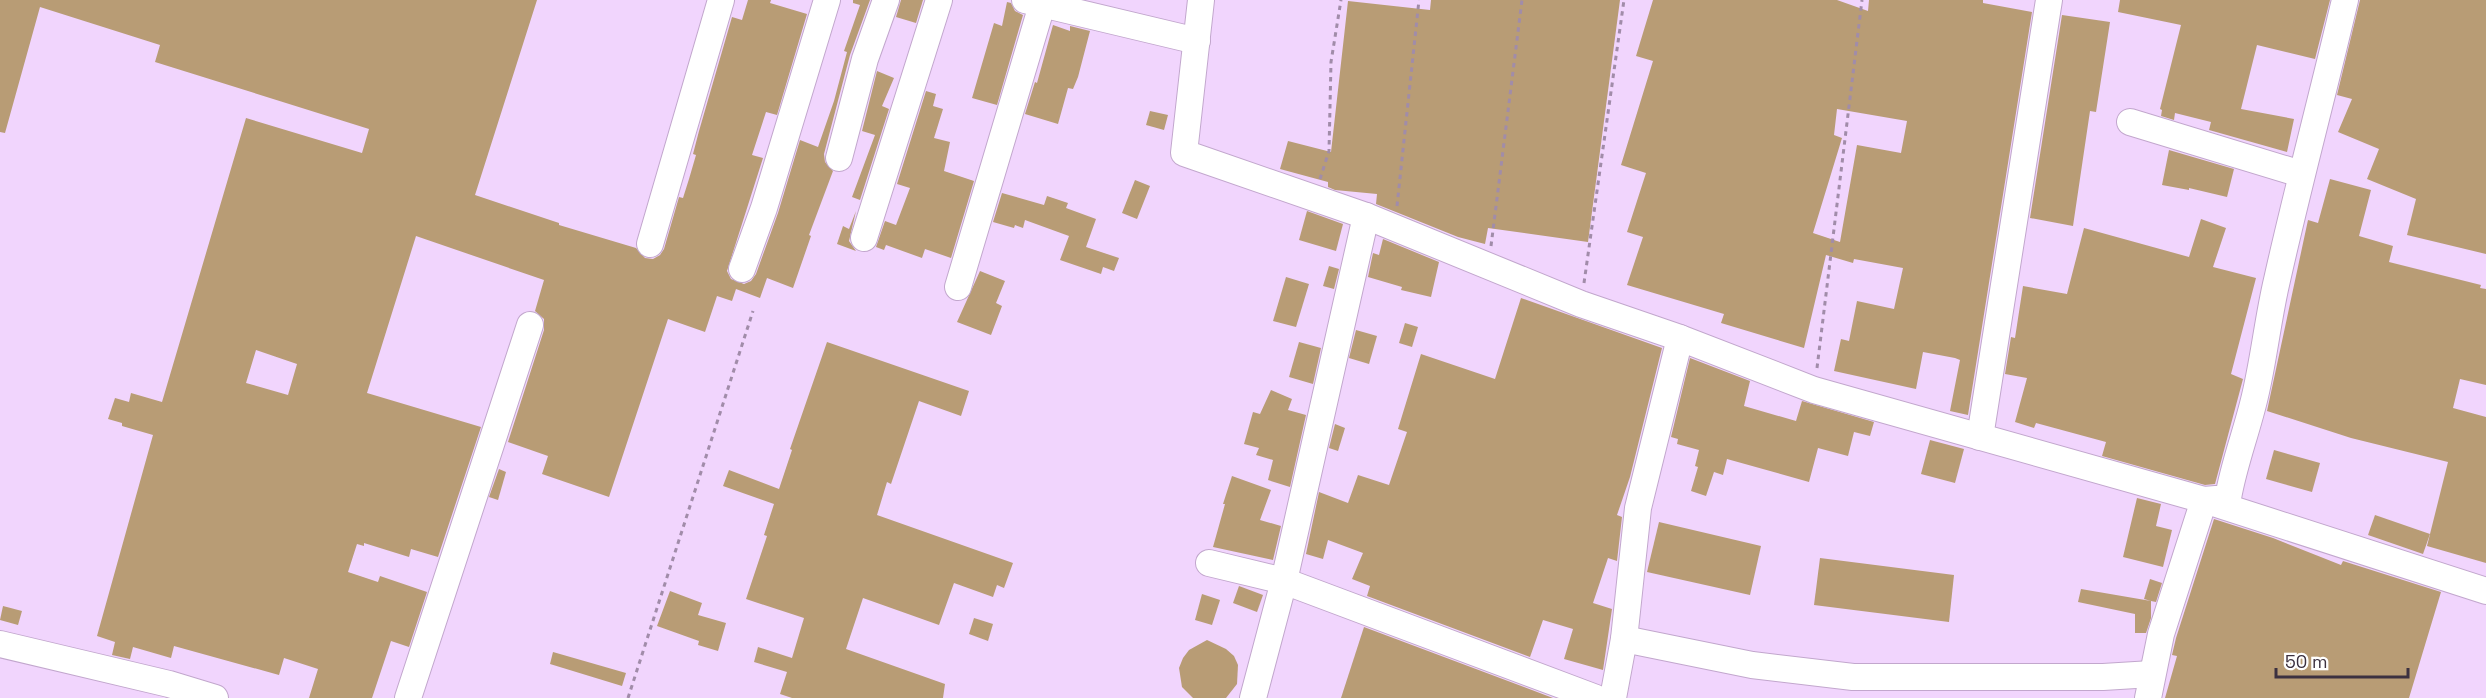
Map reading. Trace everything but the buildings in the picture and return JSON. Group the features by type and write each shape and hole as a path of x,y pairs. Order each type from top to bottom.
{"street":[{"path":"650,244 721,0"},
{"path":"742,269 764,208 827,0"},
{"path":"839,158 865,59 886,0"},
{"path":"864,238 939,0"},
{"path":"1201,0 1184,153 1366,216 1581,304 1680,338 1814,390 2204,500 2486,591"},
{"path":"1980,437 2049,0"},
{"path":"2204,500 2228,498 2233,469 2255,397 2267,324 2301,174 2320,108 2345,0"},
{"path":"958,287 1033,2 1197,41"},
{"path":"2130,122 2301,174"},
{"path":"1253,698 1284,581 1366,216"},
{"path":"408,698 531,325"},
{"path":"1613,698 1624,639 1638,508 1680,338"},
{"path":"1624,639 1752,665 1853,677 2103,677 2150,686 2161,633 2204,500"},
{"path":"1209,563 1284,581 1596,698"},
{"path":"0,644 169,684 215,698"}],"path":[{"path":"1315,198 1329,151 1331,62 1341,0"},
{"path":"1395,229 1419,0"},
{"path":"1488,266 1522,0"},
{"path":"1581,304 1624,0"},
{"path":"1814,390 1862,0"},
{"path":"628,698 753,311"}]}
